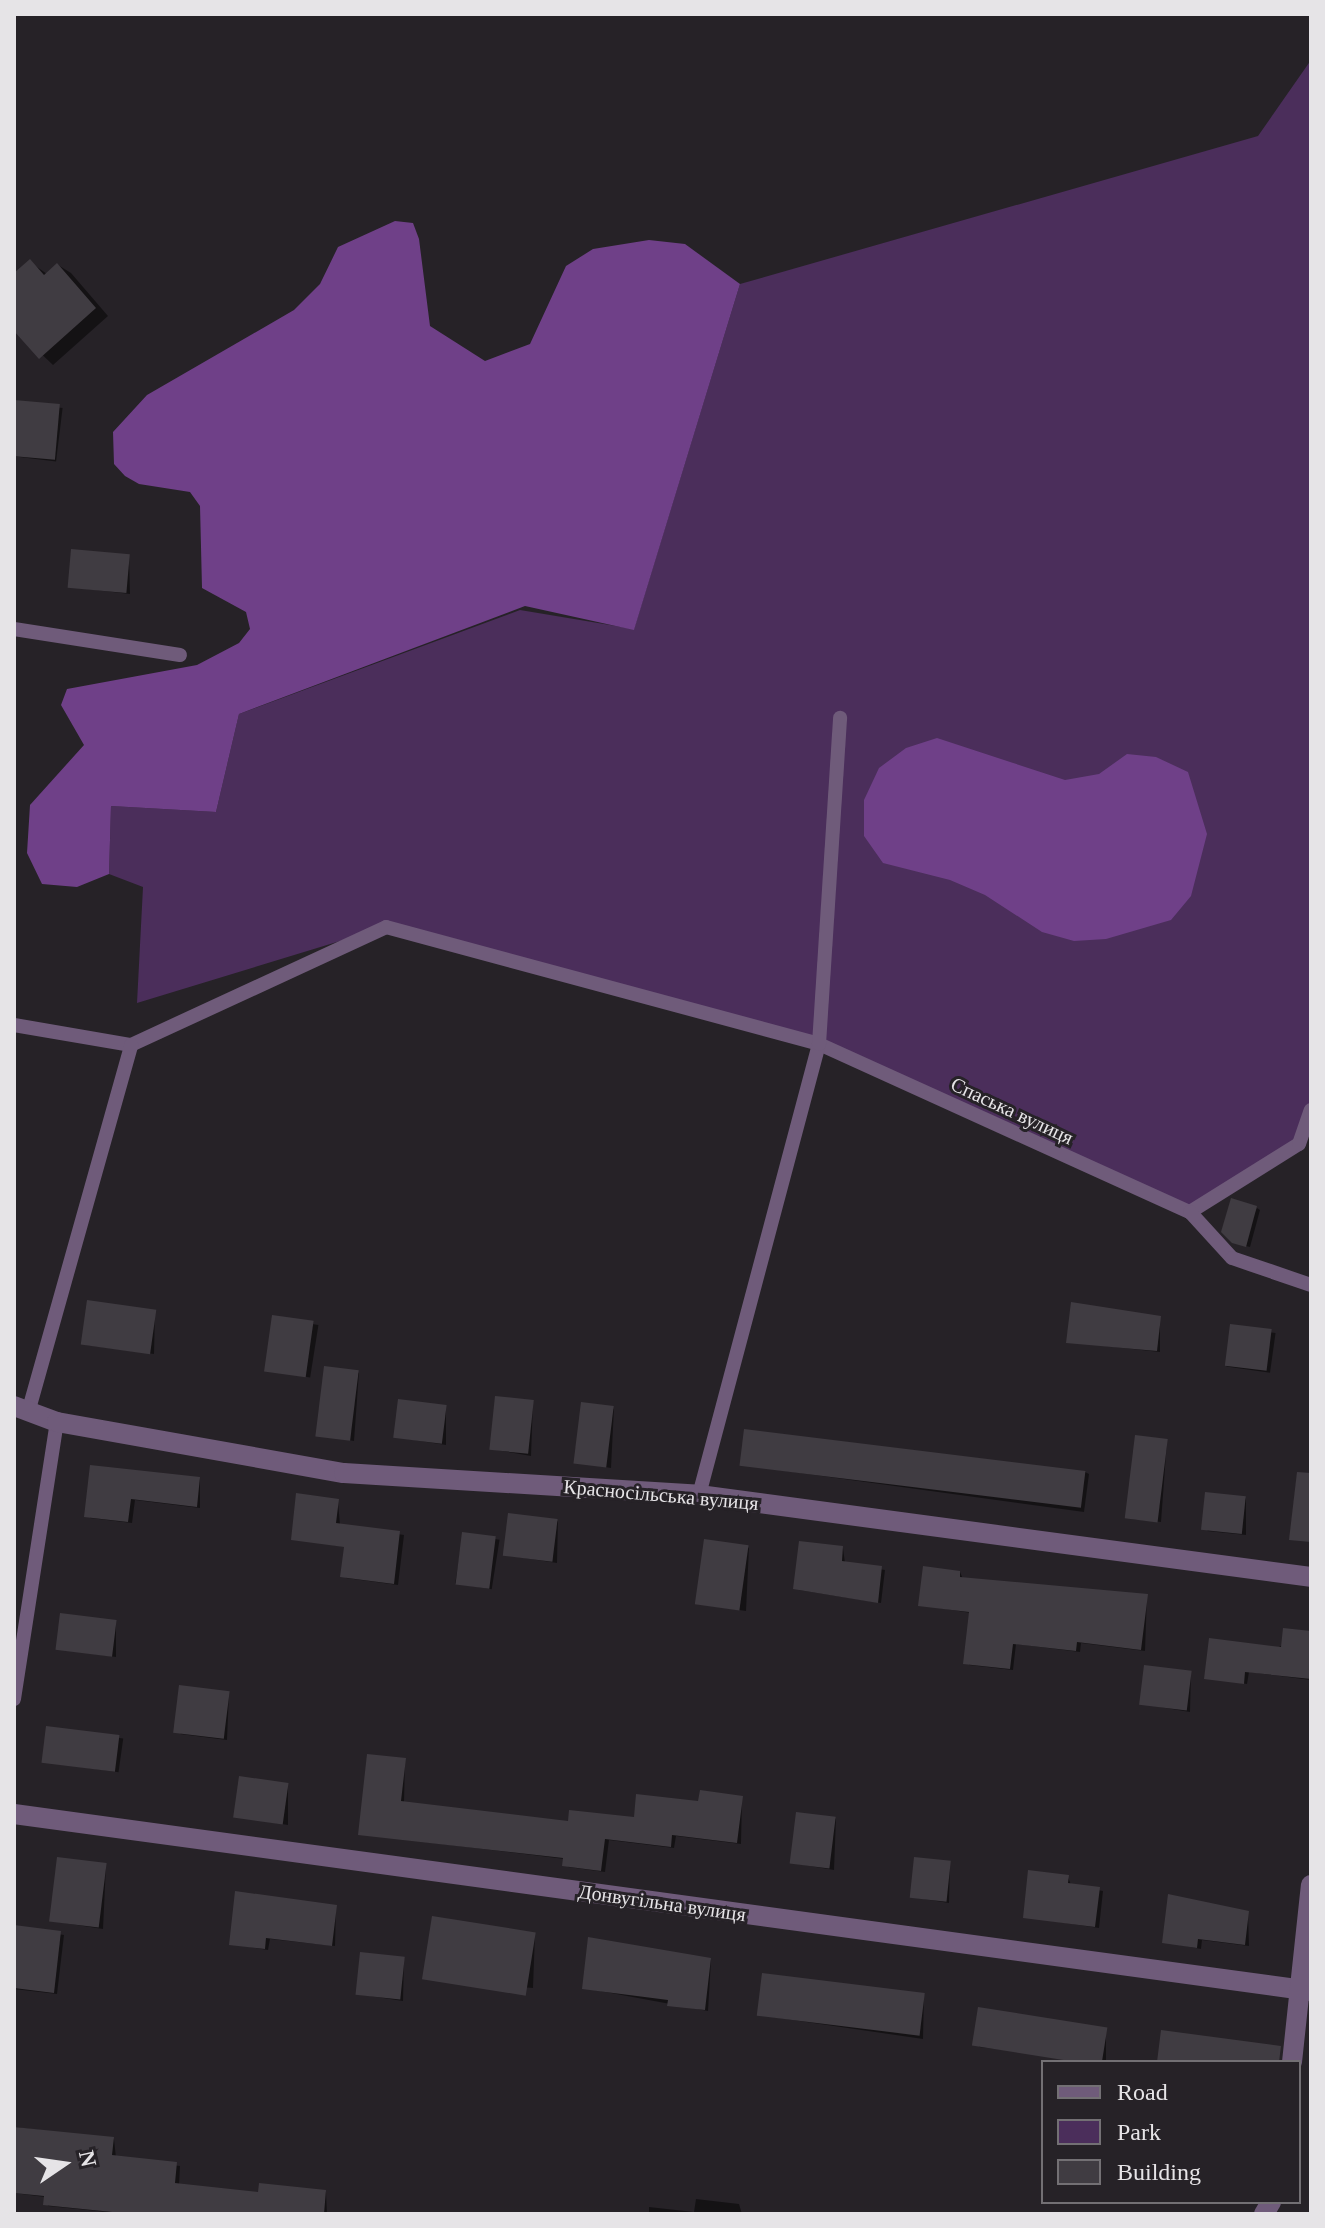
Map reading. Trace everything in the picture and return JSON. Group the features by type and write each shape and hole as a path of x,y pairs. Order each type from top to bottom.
{"street":[{"name":"Красносільська вулиця","path":"22,1407 57,1422 344,1473 699,1495 1311,1577"},
{"name":"Донвугільна вулиця","path":"14,1814 1304,1990"},
{"path":"1292,2060 1304,1990 1311,1885"}],"lane":[{"path":"14,629 180,655"},
{"path":"699,1495 819,1044 840,718"},
{"name":"Спаська вулиця","path":"131,1045 386,927 819,1044 1190,1212 1232,1258 1311,1285"},
{"path":"14,1025 131,1045 22,1407"},
{"path":"1190,1212 1299,1144 1311,1110"},
{"path":"14,1699 57,1422"}],"green space":[{"path":"1311,60 1311,1110 1299,1144 1190,1212 819,1044 386,927 137,1003 143,887 109,874 111,806 216,812 239,714 520,610 634,629 740,284 1258,136"}],"shaded area":[{"path":"395,221 413,223 419,239 430,326 485,361 530,344 566,266 593,249 649,240 685,244 740,284 634,630 525,606 239,714 216,812 111,806 109,874 77,887 42,884 27,853 30,805 84,745 61,705 67,689 197,665 239,643 250,629 246,612 202,588 200,506 190,492 139,484 125,476 114,464 113,432 147,395 294,310 320,284 338,247"},
{"path":"937,738 1065,780 1099,774 1127,754 1156,757 1188,772 1207,834 1191,896 1171,920 1106,939 1074,941 1042,932 985,895 950,880 883,863 864,836 864,800 879,768 906,748"}],"building":[{"path":"30,259 44,275 57,263 96,308 39,359 14,331 14,273"},
{"path":"14,400 60,404 55,460 14,456"},
{"path":"71,549 130,554 126,593 68,588"},
{"path":"1231,1198 1257,1206 1246,1247 1232,1243 1221,1232"},
{"path":"87,1300 156,1310 150,1354 81,1345"},
{"path":"1071,1302 1161,1316 1157,1351 1066,1343"},
{"path":"272,1315 314,1321 306,1377 264,1371"},
{"path":"1230,1324 1272,1329 1267,1371 1225,1366"},
{"path":"324,1366 359,1370 350,1441 315,1436"},
{"path":"495,1396 534,1400 528,1454 489,1450"},
{"path":"398,1399 447,1405 442,1444 393,1438"},
{"path":"581,1402 614,1406 606,1468 573,1464"},
{"path":"744,1429 1085,1471 1081,1508 739,1466"},
{"path":"1135,1435 1168,1439 1158,1522 1125,1518"},
{"path":"90,1465 200,1477 197,1507 131,1499 128,1522 84,1517"},
{"path":"1297,1472 1311,1473 1311,1542 1289,1540"},
{"path":"1205,1492 1246,1496 1242,1534 1201,1530"},
{"path":"296,1493 339,1499 336,1523 400,1531 394,1584 340,1577 344,1547 291,1540"},
{"path":"508,1513 558,1519 552,1562 503,1556"},
{"path":"462,1532 496,1536 489,1589 456,1585"},
{"path":"704,1539 749,1545 739,1611 695,1604"},
{"path":"799,1541 843,1546 842,1561 882,1566 878,1603 793,1589"},
{"path":"923,1566 960,1571 960,1577 1148,1594 1141,1650 1077,1642 1076,1651 1013,1644 1010,1669 963,1664 969,1612 918,1606"},
{"path":"60,1613 117,1620 112,1657 55,1650"},
{"path":"1283,1628 1311,1631 1311,1679 1245,1672 1244,1684 1204,1679 1209,1638 1281,1647"},
{"path":"1144,1665 1192,1671 1187,1711 1139,1705"},
{"path":"179,1685 230,1691 224,1739 173,1733"},
{"path":"46,1726 119,1735 115,1772 41,1763"},
{"path":"367,1754 406,1758 401,1801 568,1821 569,1810 634,1817 636,1794 698,1801 700,1790 743,1796 737,1843 672,1835 671,1847 605,1839 601,1871 562,1866 563,1858 358,1835"},
{"path":"239,1776 289,1783 283,1825 233,1818"},
{"path":"796,1812 836,1817 829,1868 790,1864"},
{"path":"57,1857 107,1863 99,1928 49,1922"},
{"path":"914,1857 951,1861 947,1902 910,1898"},
{"path":"1028,1870 1069,1875 1068,1883 1100,1887 1095,1927 1023,1918"},
{"path":"235,1891 337,1905 332,1946 266,1938 265,1949 229,1945"},
{"path":"1168,1894 1249,1911 1245,1945 1198,1939 1197,1948 1162,1943"},
{"path":"432,1916 536,1932 526,1996 422,1979"},
{"path":"14,1925 61,1931 54,1993 14,1988"},
{"path":"588,1937 711,1958 705,2010 667,2006 668,2000 582,1989"},
{"path":"360,1952 405,1957 400,1999 356,1995"},
{"path":"762,1973 925,1993 920,2036 757,2016"},
{"path":"978,2007 1107,2027 1102,2060 1063,2060 972,2046"},
{"path":"1161,2030 1281,2046 1279,2060 1157,2060"},
{"path":"14,2127 114,2137 112,2155 177,2162 175,2183 258,2192 259,2183 326,2190 324,2214 132,2214 43,2205 44,2196 14,2193"}]}
